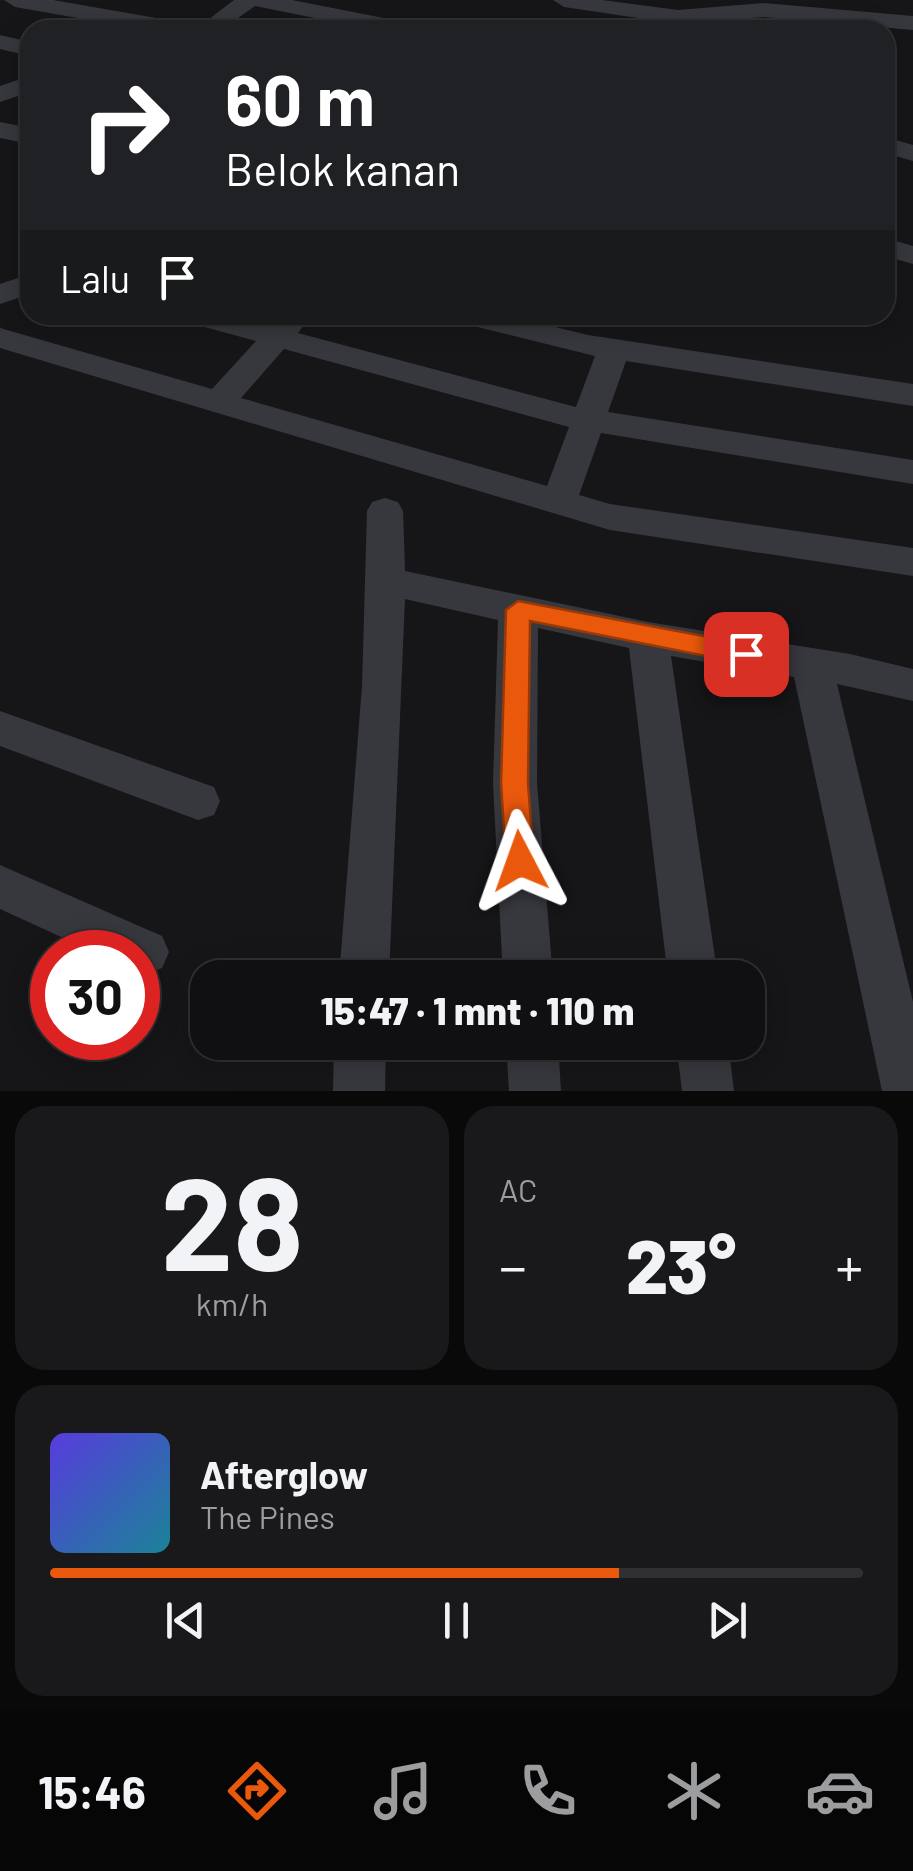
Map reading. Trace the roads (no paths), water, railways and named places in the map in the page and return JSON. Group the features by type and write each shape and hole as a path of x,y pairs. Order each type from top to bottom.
{"street":[{"path":"16,0 112,20"},
{"path":"220,20 249,0"},
{"path":"258,0 335,6 378,20"},
{"path":"564,0 678,17 764,10 879,20"},
{"path":"511,325 614,349 913,395"},
{"path":"218,403 286,326 591,420 913,472"},
{"path":"0,338 610,517 913,562"},
{"path":"559,502 614,349"},
{"path":"365,960 387,582 385,511"},
{"path":"387,582 648,637 913,685"},
{"path":"518,610 514,783 527,960"},
{"path":"648,637 691,960"},
{"path":"812,665 908,1091"},
{"path":"0,728 198,801"},
{"path":"0,886 97,930"},
{"path":"359,1091 360,1060"},
{"path":"533,1060 535,1091"},
{"path":"704,1060 708,1091"}]}
